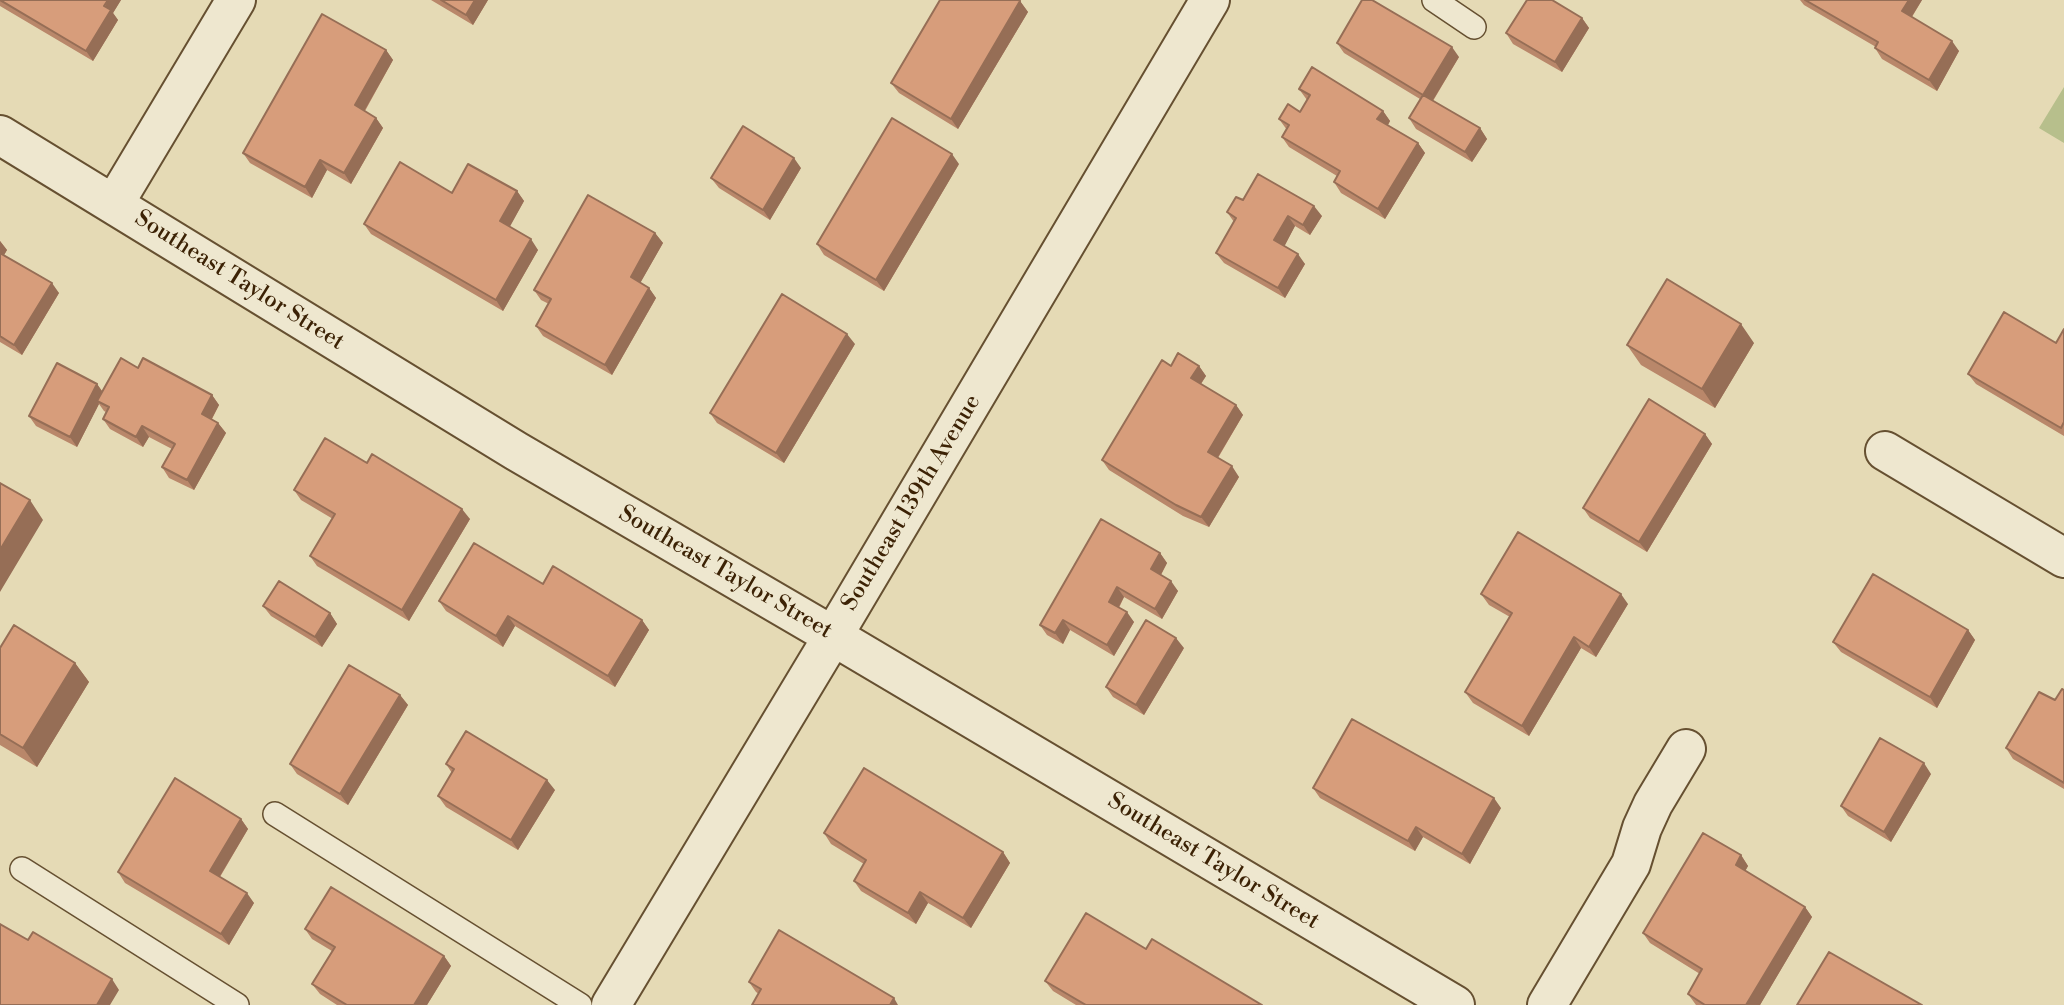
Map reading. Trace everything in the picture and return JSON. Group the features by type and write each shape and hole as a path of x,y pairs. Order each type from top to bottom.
{"street":[{"path":"114,204 236,0"},
{"name":"Southeast 139th Avenue","path":"611,1005 1210,0"},
{"name":"Southeast Taylor Street","path":"0,135 516,451 1455,1005"},
{"path":"1885,451 2064,558"},
{"path":"1547,1005 1631,864 1647,816 1686,749"}],"lane":[{"path":"1434,0 1474,27"},
{"path":"275,814 580,1005"},
{"path":"22,869 237,1005"}],"green space":[{"path":"2064,87 2064,143 2039,128"}],"building":[{"path":"0,0 108,0 104,6 111,10 86,51"},
{"path":"441,0 475,0 466,15"},
{"path":"940,0 1020,1 951,119 891,83"},
{"path":"1362,0 1372,0 1452,47 1423,95 1337,43"},
{"path":"1527,0 1552,0 1582,18 1555,62 1506,33"},
{"path":"1805,0 1909,0 1902,11 1952,41 1929,80 1875,48 1878,42"},
{"path":"322,14 386,50 355,105 376,118 344,173 320,160 305,187 243,153"},
{"path":"1312,67 1383,111 1377,119 1418,143 1378,209 1334,182 1340,171 1282,137 1289,125 1279,119 1288,104 1300,112 1310,95 1299,89"},
{"path":"1423,95 1480,128 1465,152 1409,118"},
{"path":"892,118 952,154 876,280 817,244"},
{"path":"743,126 794,158 763,210 711,178"},
{"path":"400,162 452,193 468,164 517,191 500,221 531,239 496,300 364,224"},
{"path":"1258,174 1314,206 1303,225 1288,216 1274,240 1298,254 1278,288 1216,253 1236,218 1227,212 1236,197 1243,200"},
{"path":"588,195 655,233 631,277 649,288 605,365 536,326 551,299 534,290"},
{"path":"0,253 52,283 14,345 0,336"},
{"path":"1667,279 1741,324 1702,389 1627,345"},
{"path":"782,294 847,334 776,453 710,413"},
{"path":"2004,312 2056,343 2064,329 2064,422 2061,428 1968,374"},
{"path":"1178,353 1199,366 1191,378 1236,405 1208,452 1232,466 1201,517 1102,460 1162,360 1171,366"},
{"path":"121,358 138,368 143,358 212,395 202,414 218,423 187,480 162,467 175,444 142,426 136,437 103,419 109,407 97,401"},
{"path":"57,363 97,384 70,437 29,416"},
{"path":"1649,399 1705,434 1639,542 1583,508"},
{"path":"325,438 367,463 372,454 462,509 402,610 310,556 335,514 294,490"},
{"path":"0,483 30,500 0,550"},
{"path":"1101,519 1160,553 1151,569 1171,581 1155,609 1117,587 1109,602 1127,612 1107,645 1063,620 1055,633 1040,625"},
{"path":"1518,532 1621,594 1589,647 1574,637 1522,726 1465,692 1512,613 1481,594"},
{"path":"474,543 543,584 553,566 642,620 608,676 508,616 496,636 439,601"},
{"path":"1873,574 1968,630 1930,697 1833,642"},
{"path":"279,581 330,613 315,637 263,606"},
{"path":"1146,620 1176,638 1136,705 1106,687"},
{"path":"14,625 75,663 23,748 0,734 0,648"},
{"path":"349,665 400,695 340,794 290,764"},
{"path":"2062,689 2064,783 2006,748 2039,692 2055,700"},
{"path":"1352,719 1494,798 1462,854 1416,827 1408,841 1313,788"},
{"path":"466,731 547,780 511,840 438,796 454,769 446,764"},
{"path":"1880,738 1924,763 1884,832 1841,806"},
{"path":"864,768 1003,852 963,918 920,892 908,913 854,881 866,860 824,833"},
{"path":"175,778 241,819 210,871 247,893 221,934 118,872"},
{"path":"1703,833 1741,855 1736,865 1805,907 1746,1005 1705,1005 1688,994 1702,969 1643,933"},
{"path":"331,887 444,956 414,1005 347,1005 312,984 335,947 305,929"},
{"path":"1086,913 1146,949 1152,939 1262,1005 1086,1005 1045,981"},
{"path":"0,924 28,940 33,932 112,979 97,1005 0,1005"},
{"path":"779,930 894,998 890,1005 752,1005 761,989 749,982"},
{"path":"1829,952 1922,1005 1797,1005"}]}
